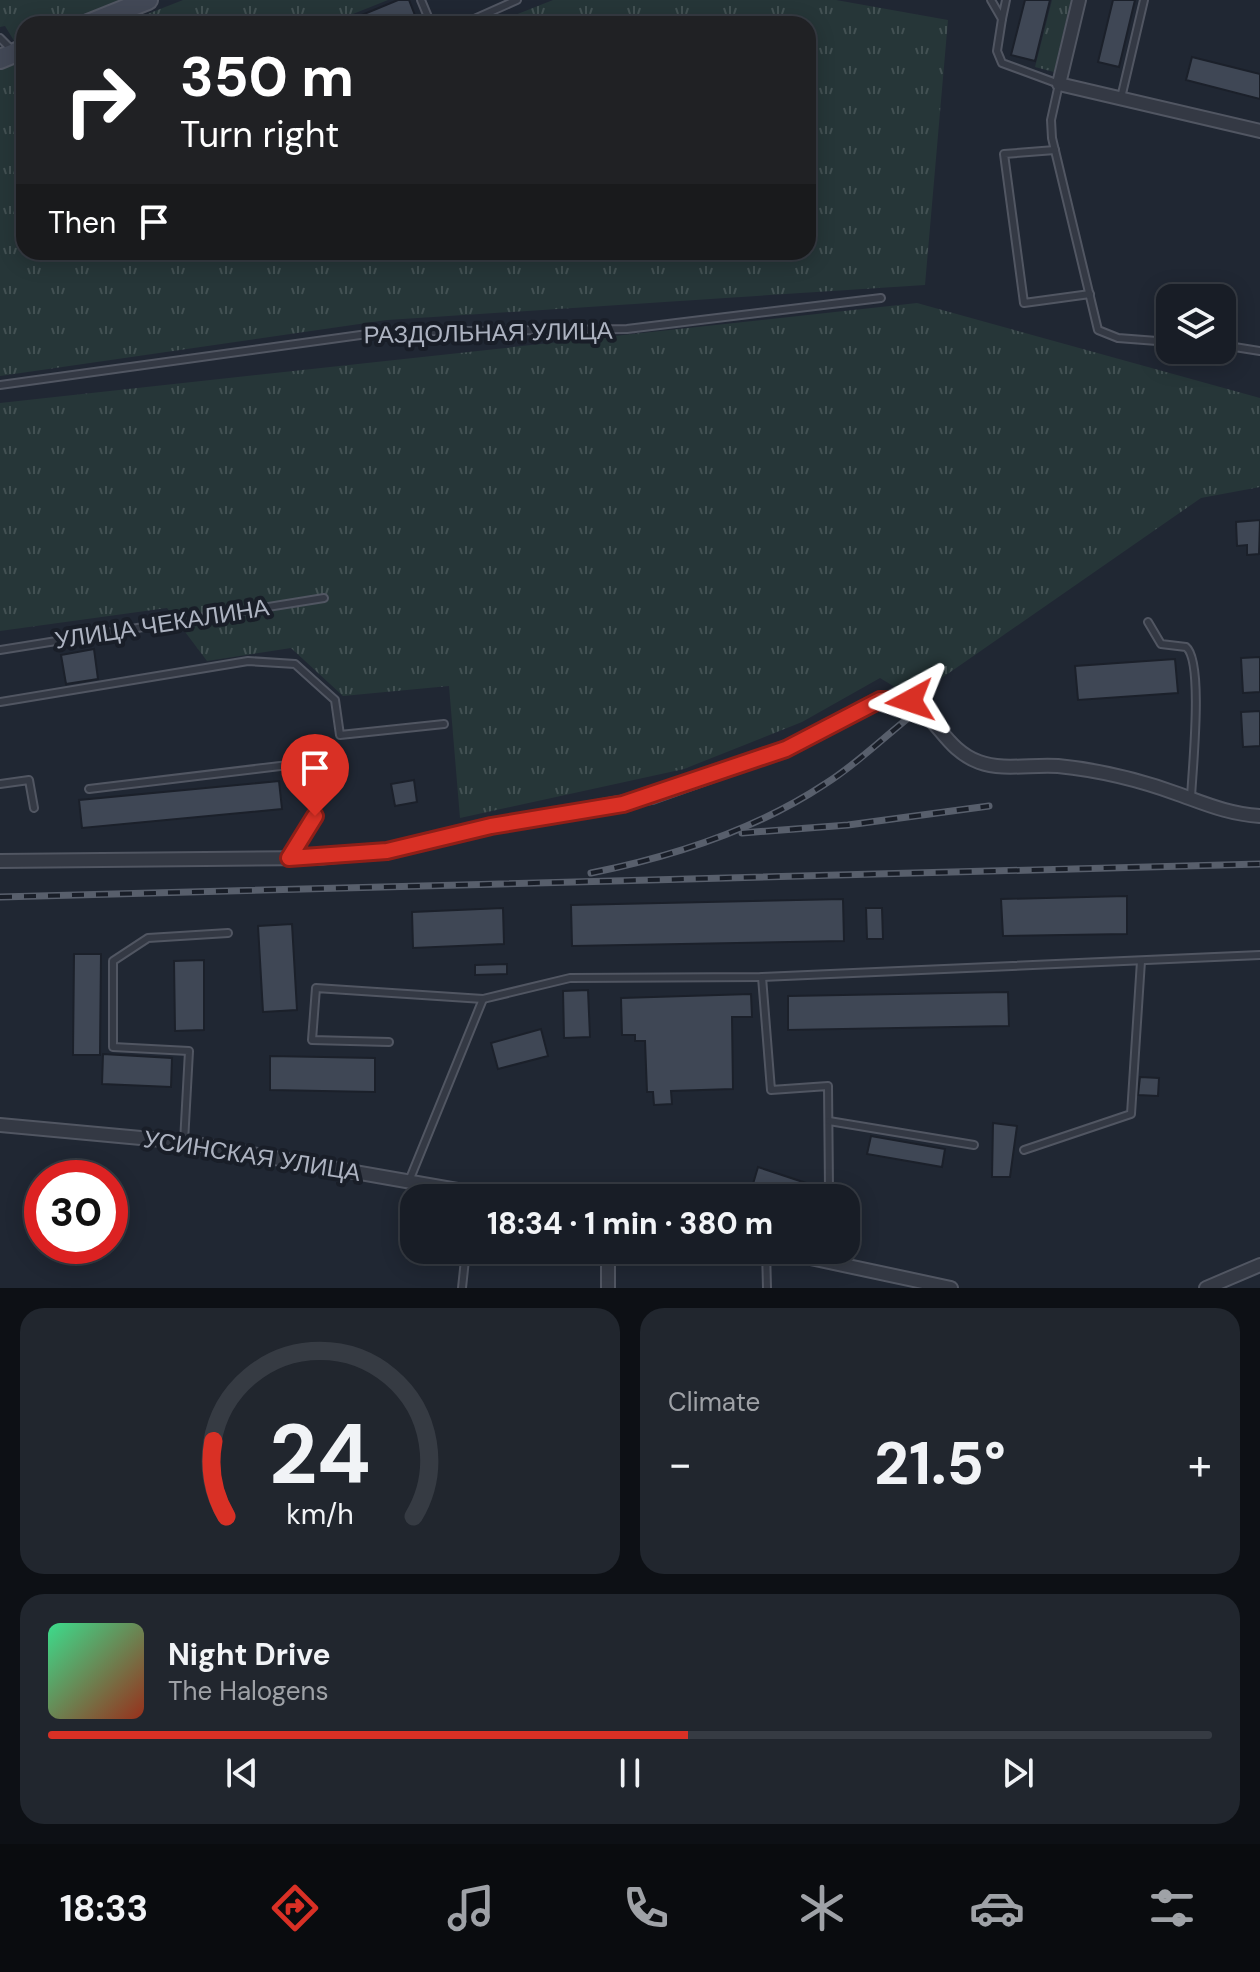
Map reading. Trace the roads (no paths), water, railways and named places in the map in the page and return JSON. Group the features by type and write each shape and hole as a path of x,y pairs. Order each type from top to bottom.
{"street":[{"path":"108,16 148,0"},
{"path":"1079,0 1059,84 1260,131"},
{"path":"0,861 289,858 387,851 491,826 578,813 652,797 786,749 880,700 895,698 922,709 957,749 981,763 1088,771 1191,799 1223,811 1260,816"},
{"name":"УСИНСКАЯ УЛИЦА","path":"0,1125 184,1142 422,1184"},
{"path":"608,1264 608,1288"},
{"path":"839,1264 951,1288"},
{"path":"1206,1288 1260,1265"}],"lane":[{"path":"481,16 517,0"},
{"path":"991,0 1002,19"},
{"path":"1006,0 997,51 1002,63 1059,84 1051,120 1055,150 1098,330 1118,338 1156,341"},
{"path":"1121,98 1144,0"},
{"path":"0,38 13,54"},
{"path":"1055,150 1004,154 1024,303 1090,294"},
{"name":"РАЗДОЛЬНАЯ УЛИЦА","path":"0,385 382,332 627,329 881,298"},
{"path":"1236,347 1260,351"},
{"name":"УЛИЦА ЧЕКАЛИНА","path":"0,650 324,598"},
{"path":"1148,622 1161,644 1186,647 1192,658 1195,682 1191,799"},
{"path":"0,702 248,661 295,664 335,700 340,735 444,724"},
{"path":"89,789 305,763 315,816 289,858"},
{"path":"0,784 29,780 34,808"},
{"path":"184,1142 189,1051 113,1047 113,961 148,938 228,933"},
{"path":"389,1042 312,1040 316,988 483,999 570,978 762,977 1260,955"},
{"path":"1024,1150 1131,1114 1141,961"},
{"path":"762,977 771,1090 828,1086 829,1184"},
{"path":"409,1181 483,999"},
{"path":"829,1121 974,1145"},
{"path":"462,1288 465,1264"},
{"path":"766,1264 767,1288"}],"railway":[{"path":"591,873 682,850 771,815 836,777 907,719"},
{"path":"742,833 848,825 989,806"},
{"path":"0,897 1260,864"}]}
